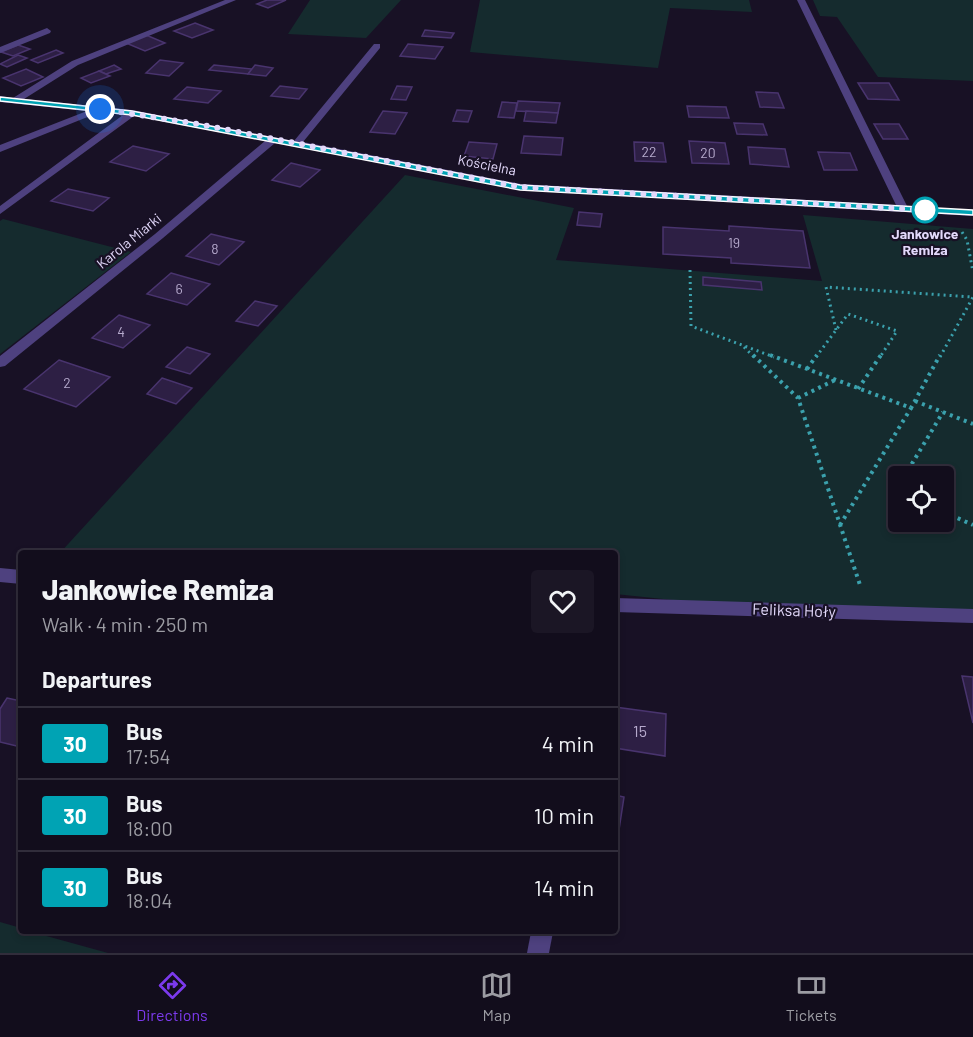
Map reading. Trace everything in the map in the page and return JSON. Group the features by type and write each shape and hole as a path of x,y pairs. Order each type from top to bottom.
{"street":[{"path":"14,101 75,63 232,0"},
{"path":"801,0 903,209"},
{"path":"0,50 47,31"},
{"path":"297,143 377,46"},
{"name":"Kościelna","path":"0,99 132,113 520,187 973,213"},
{"path":"0,149 100,109"},
{"path":"0,211 132,113"},
{"name":"Karola Miarki","path":"0,363 151,242 274,139"},
{"path":"0,575 18,577"},
{"name":"Feliksa Hoły","path":"618,604 973,616"},
{"path":"538,953 542,934"}],"path":[{"path":"957,223 967,240 973,272"},
{"path":"690,270 691,326 911,408"},
{"path":"836,330 826,287 973,297 911,408 840,525"},
{"path":"807,369 848,314 897,332 858,389"},
{"path":"741,345 798,398 862,594"},
{"path":"798,398 835,380"},
{"path":"915,401 973,424"},
{"path":"911,466 943,412"},
{"path":"954,516 973,525"}],"green space":[{"path":"310,0 401,0 366,38 288,34"},
{"path":"480,0 749,0 752,12 670,8 658,68 470,52"},
{"path":"813,0 973,0 973,81 878,77 837,17 820,16"},
{"path":"405,175 574,208 556,260 822,281 803,215 973,229 973,616 759,609 618,594 618,550 63,550"},
{"path":"3,219 131,252 0,354 0,221"},
{"path":"0,922 18,927 18,934 39,934 108,953 0,953"}],"building":[{"path":"267,0 286,0 268,8 257,4"},
{"path":"195,23 213,30 192,38 174,31"},
{"path":"425,30 454,33 451,38 422,36"},
{"path":"146,35 165,43 145,51 126,43"},
{"path":"408,44 443,47 435,59 400,56"},
{"path":"18,45 30,49 13,56 1,52"},
{"path":"56,50 63,53 38,63 31,60"},
{"path":"18,55 27,58 7,67 0,64"},
{"path":"160,60 183,63 169,76 146,73"},
{"path":"114,65 121,69 106,74 99,71"},
{"path":"214,65 252,69 248,74 209,70"},
{"path":"255,65 273,68 266,76 248,74"},
{"path":"26,69 43,77 21,86 3,78"},
{"path":"99,71 110,76 91,83 81,78"},
{"path":"858,83 889,83 899,100 868,99"},
{"path":"280,86 307,89 299,99 271,96"},
{"path":"397,86 412,87 406,100 391,99"},
{"path":"187,87 221,91 208,103 174,99"},
{"path":"756,92 778,93 784,108 760,107"},
{"path":"518,101 560,103 558,113 516,111"},
{"path":"502,102 517,103 514,118 498,117"},
{"path":"687,106 726,107 729,118 689,117"},
{"path":"457,110 472,111 468,122 453,121"},
{"path":"383,111 407,113 395,134 370,132"},
{"path":"526,111 558,113 556,123 524,121"},
{"path":"734,123 763,124 767,135 737,134"},
{"path":"874,124 899,124 908,139 883,139"},
{"path":"524,136 563,138 561,155 521,153"},
{"path":"689,141 725,143 729,164 692,163"},
{"path":"469,142 497,144 493,159 464,156"},
{"path":"634,142 663,143 666,162 635,161"},
{"path":"133,146 169,154 146,171 110,162"},
{"path":"748,147 785,149 789,167 750,164"},
{"path":"818,152 850,153 857,170 824,170"},
{"path":"291,163 320,170 300,187 272,180"},
{"path":"68,189 109,198 93,211 51,201"},
{"path":"579,212 602,214 600,227 577,225"},
{"path":"729,226 803,231 810,268 731,263 731,258 663,254 663,227 729,231"},
{"path":"211,234 244,242 219,265 186,256"},
{"path":"171,273 210,284 187,305 147,294"},
{"path":"703,277 761,282 762,290 703,285"},
{"path":"255,301 277,306 258,326 236,321"},
{"path":"119,315 150,325 123,348 92,338"},
{"path":"187,347 210,354 190,374 166,367"},
{"path":"59,360 110,377 76,407 24,389"},
{"path":"162,378 192,388 176,404 147,394"},
{"path":"962,676 973,677 973,723"},
{"path":"7,698 18,700 18,746 0,742 0,709"},
{"path":"618,707 666,714 665,756 618,748"},
{"path":"618,796 624,797 618,836"}],"bus line":[{"name":"30","path":"0,99 132,113 520,187 973,213"}],"place":[{"name":"Jankowice Remiza","path":"925,210"}],"route":[{"path":"100,109 198,124 520,187 927,210 925,210"}]}
